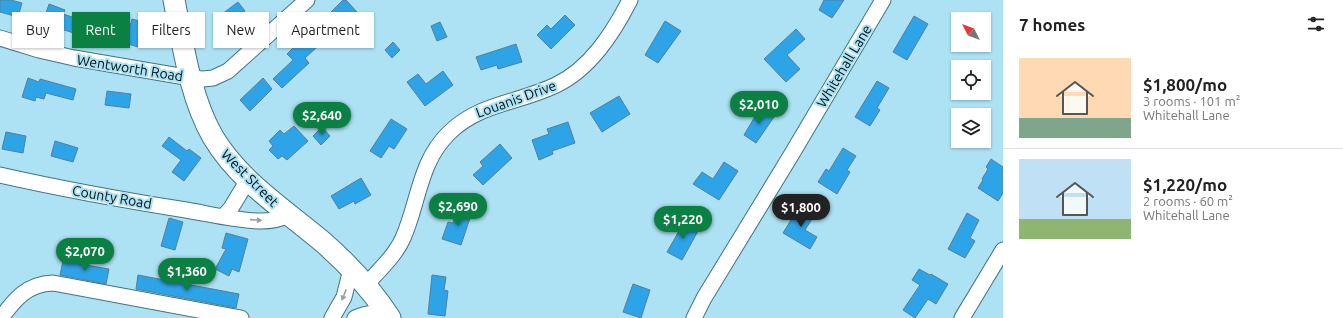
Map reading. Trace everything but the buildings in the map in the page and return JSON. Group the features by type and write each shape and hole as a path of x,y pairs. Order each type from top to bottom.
{"main road":[{"name":"West Street","path":"174,0 191,78 200,110 213,137 226,156 248,180 288,215 324,243 351,269 366,285 389,318"}],"street":[{"name":"Wentworth Road","path":"0,38 39,50 74,58 191,78 213,78 228,71 307,0"},
{"name":"Louanis Drive","path":"366,285 399,246 408,224 426,166 437,147 448,134 461,123 476,114 554,86 577,72 600,48 630,0"},
{"name":"Whitehall Lane","path":"694,318 704,298 883,0"},
{"name":"County Road","path":"0,175 124,200 224,216 266,221 280,219 288,215"},
{"path":"224,216 231,208 248,180"},
{"path":"962,318 1003,250"},
{"path":"332,318 344,297 351,269"},
{"path":"1,318 16,298 26,291 37,286 52,284 240,318"},
{"path":"355,318 375,313 389,318"}]}
